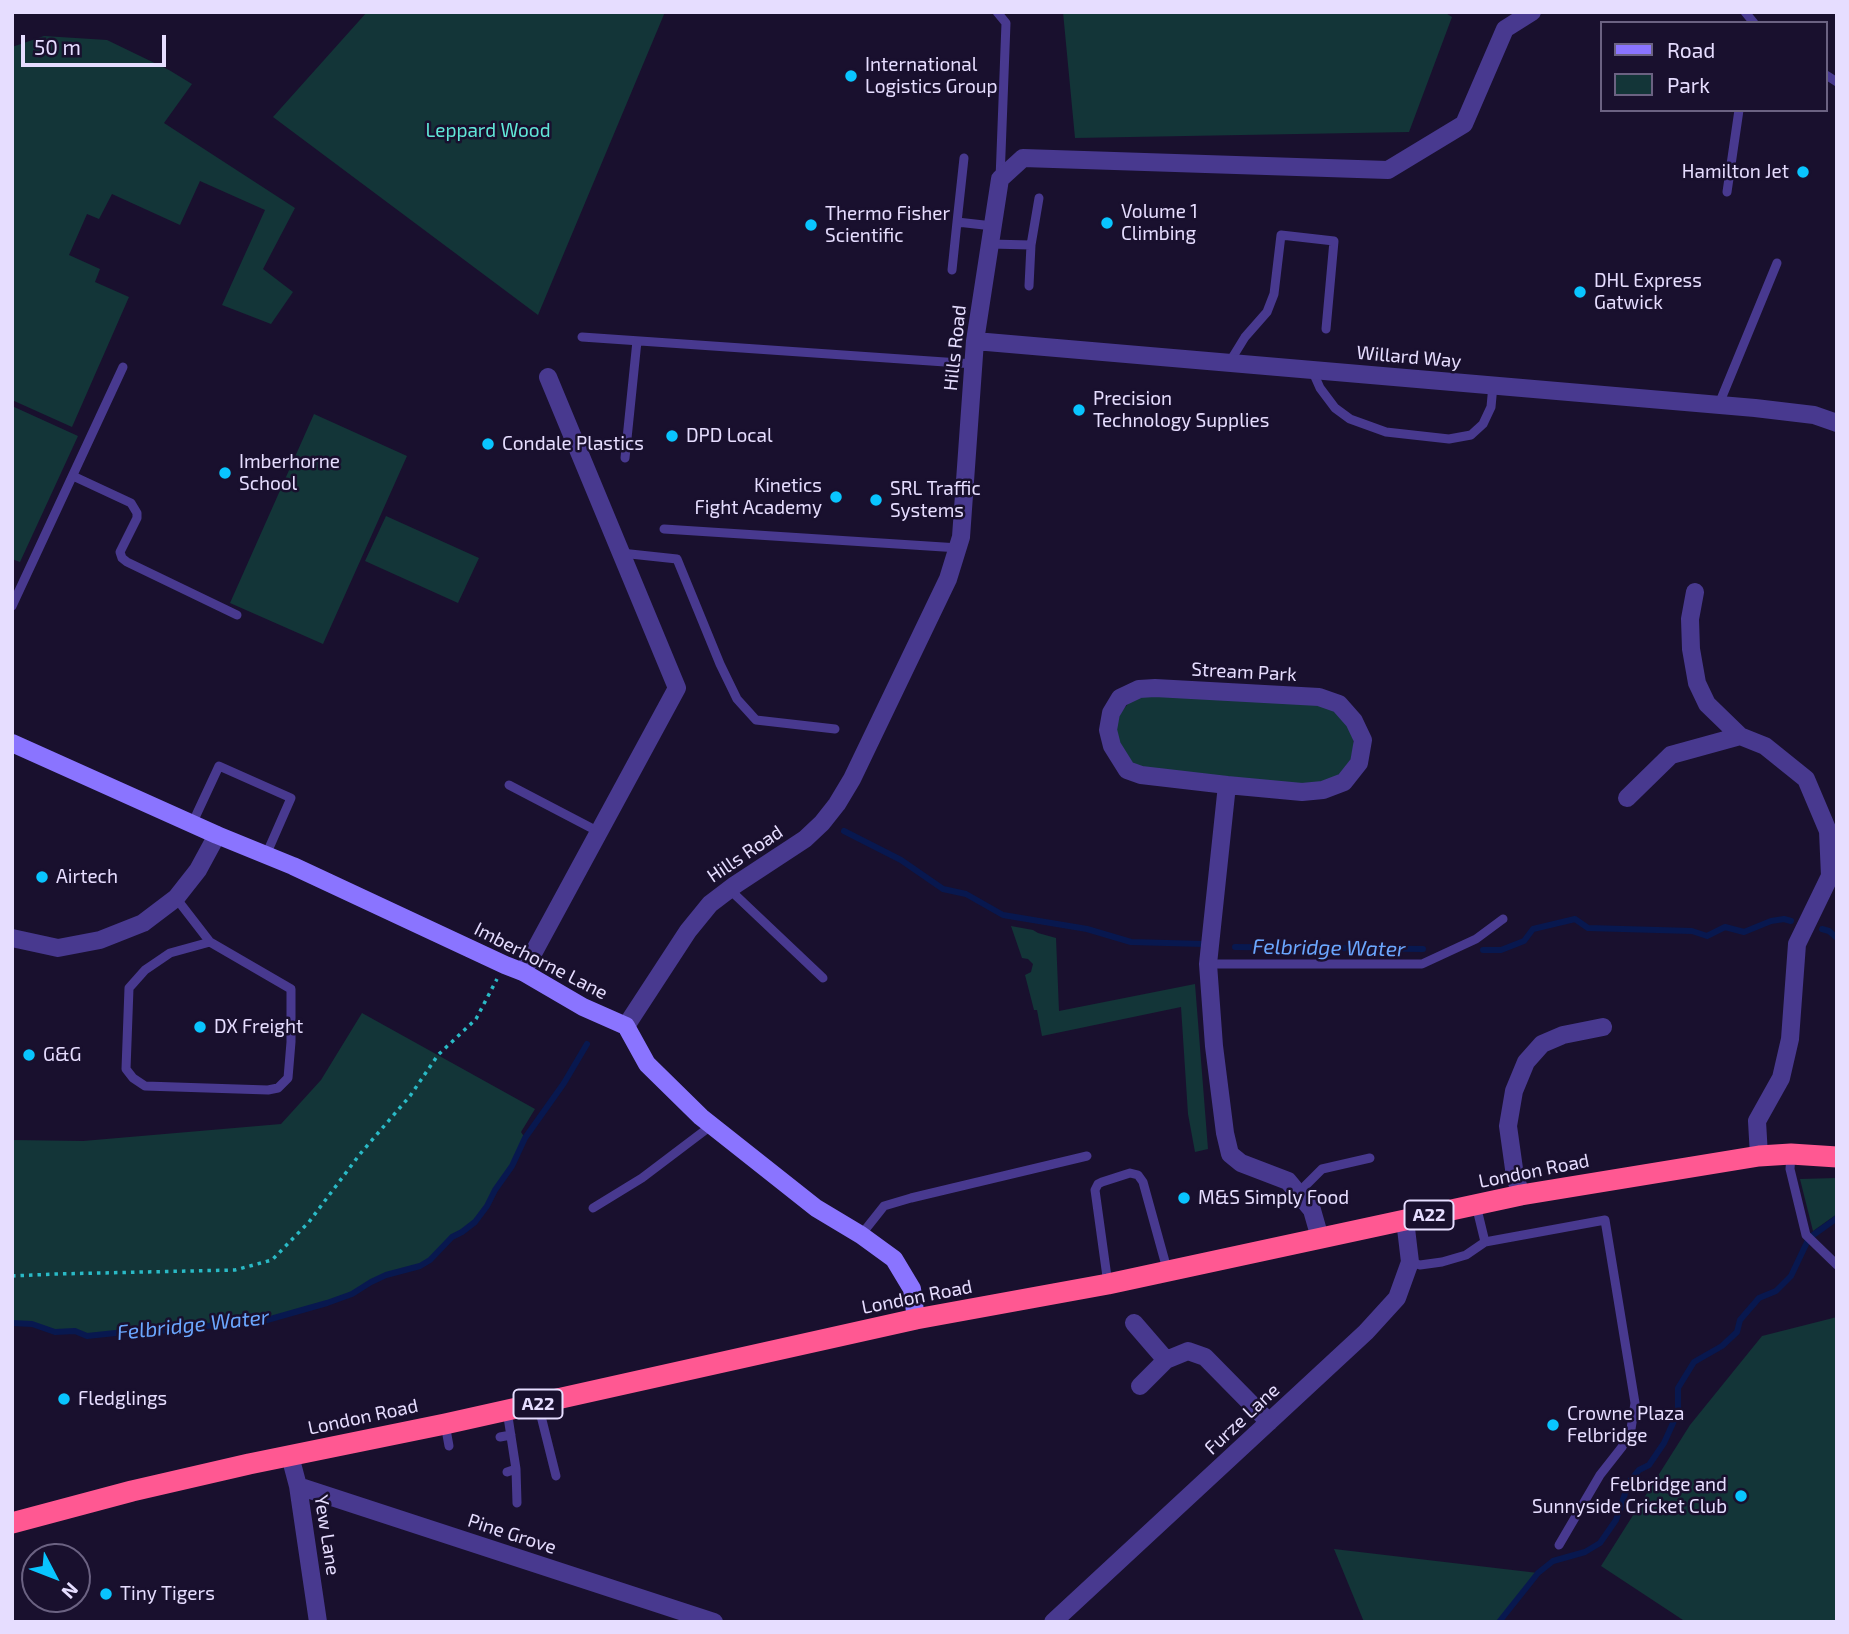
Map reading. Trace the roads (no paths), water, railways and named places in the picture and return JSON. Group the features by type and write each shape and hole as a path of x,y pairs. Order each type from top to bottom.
{"highway":[{"name":"London Road","path":"12,1523 132,1491 290,1455 538,1404 916,1319 1108,1284 1521,1195 1759,1156 1791,1154 1837,1157"}],"street":[{"path":"1000,178 1023,158 1388,170 1464,124 1505,29 1532,12"},
{"name":"Hills Road","path":"626,1026 688,931 710,904 805,839 837,804 852,779 948,579 961,537 975,341 1000,178"},
{"name":"Willard Way","path":"975,341 1719,404 1814,415 1837,423"},
{"path":"523,972 677,688 548,377"},
{"path":"1695,592 1690,619 1691,649 1697,683 1707,704 1740,736 1765,746 1806,779 1828,831 1830,876 1797,944 1790,1039 1781,1078 1757,1121 1759,1156"},
{"name":"Stream Park","path":"1155,688 1320,697 1339,704 1354,721 1363,740 1359,763 1343,782 1323,790 1302,792 1227,785 1141,775 1127,770 1112,746 1108,730 1111,713 1120,698 1139,689 1155,688"},
{"path":"1627,798 1671,755 1740,736"},
{"name":"Imberhorne Lane","path":"12,743 523,972 583,1007 626,1026"},
{"path":"1227,785 1208,964 1214,1046 1225,1133 1230,1154 1241,1163 1288,1181 1298,1192 1312,1210 1320,1238"},
{"path":"12,938 58,948 100,940 143,923 176,898 198,870 216,835"},
{"path":"626,1026 647,1064 712,1125 817,1208 894,1259 912,1289 916,1319"},
{"path":"1521,1195 1515,1176 1508,1126 1514,1091 1526,1062 1542,1044 1563,1035 1603,1027"},
{"name":"Furze Lane","path":"1053,1622 1366,1332 1397,1298 1410,1262 1405,1220"},
{"path":"1134,1323 1166,1360"},
{"path":"1140,1386 1166,1360 1188,1351 1205,1357 1269,1422"},
{"name":"Yew Lane","path":"290,1455 298,1486 318,1622"},
{"name":"Pine Grove","path":"298,1486 713,1622"}],"lane":[{"path":"997,12 1006,23 1000,178"},
{"path":"1727,192 1739,112"},
{"path":"952,270 964,158"},
{"path":"1028,286 1038,198"},
{"path":"957,222 991,235 1031,245"},
{"path":"1229,363 1245,337 1267,312 1274,294 1281,235 1334,241 1326,329"},
{"path":"1719,404 1777,262"},
{"path":"582,337 974,364"},
{"path":"625,458 637,341"},
{"path":"12,606 15,591 123,368"},
{"path":"1312,370 1320,388 1335,408 1350,419 1386,432 1449,439 1471,435 1483,424 1491,407 1493,385"},
{"path":"73,476 131,503 137,513 120,552 122,558 237,615"},
{"path":"664,529 959,548"},
{"path":"621,553 677,559 737,699 756,720 835,729"},
{"path":"192,824 219,766 291,798 266,855"},
{"path":"509,785 599,832"},
{"path":"729,889 823,978"},
{"path":"176,898 210,942 291,989 288,1077 278,1088 268,1090 145,1086 126,1069 129,988 145,970 170,953 210,942"},
{"path":"1208,964 1422,964 1476,939 1503,919"},
{"path":"593,1208 642,1178 712,1125"},
{"path":"1791,1154 1790,1168 1809,1238 1837,1265"},
{"path":"861,1235 884,1206 1087,1156"},
{"path":"1298,1192 1322,1170 1370,1158"},
{"path":"1108,1284 1095,1190 1098,1184 1130,1174 1138,1175 1143,1182 1168,1271"},
{"path":"1476,1205 1485,1242"},
{"path":"1410,1262 1420,1265 1442,1262 1465,1255 1485,1242 1605,1220 1635,1403 1631,1429 1622,1447 1600,1475 1559,1545"},
{"path":"538,1404 556,1476"},
{"path":"510,1409 508,1417 511,1435 508,1452 517,1503"},
{"path":"444,1424 449,1447"},
{"path":"500,1437 511,1435"}],"waterway":[{"name":"Felbridge Water","path":"844,831 901,860 943,889 966,894 1003,915 1087,929 1131,942 1203,944"},
{"name":"Felbridge Water","path":"1483,950 1501,950 1524,941 1533,929 1575,919 1588,928 1692,931 1707,936 1725,927 1744,932 1771,921 1791,921"},
{"name":"Felbridge Water","path":"1822,929 1837,938"},
{"name":"Felbridge Water","path":"1235,947 1423,949"},
{"name":"Felbridge Water","path":"12,1323 32,1324 55,1332 75,1331 87,1336 267,1320 327,1303 352,1294 386,1275 420,1266 430,1260 452,1237 475,1222 512,1166 525,1138 564,1083 587,1044"},
{"path":"1499,1622 1538,1573 1553,1561 1585,1552 1600,1543 1616,1520 1629,1482 1639,1470 1649,1465 1664,1443 1678,1412 1678,1388 1694,1362 1722,1346 1737,1332 1740,1320 1759,1298 1776,1291 1791,1276 1809,1238 1837,1218"}],"place":[{"name":"International Logistics Group","path":"851,76"},
{"name":"Hamilton Jet","path":"1803,172"},
{"name":"Volume 1 Climbing","path":"1107,223"},
{"name":"Thermo Fisher Scientific","path":"811,225"},
{"name":"DHL Express Gatwick","path":"1580,292"},
{"name":"Precision Technology Supplies","path":"1079,410"},
{"name":"DPD Local","path":"672,436"},
{"name":"Condale Plastics","path":"488,444"},
{"name":"Imberhorne School","path":"225,473"},
{"name":"Kinetics Fight Academy","path":"836,497"},
{"name":"SRL Traffic Systems","path":"876,500"},
{"name":"Airtech","path":"42,877"},
{"name":"DX Freight","path":"200,1027"},
{"name":"G&G","path":"29,1055"},
{"name":"M&S Simply Food","path":"1184,1198"},
{"name":"Fledglings","path":"64,1399"},
{"name":"Crowne Plaza Felbridge","path":"1553,1425"},
{"name":"Felbridge and Sunnyside Cricket Club","path":"1741,1496"},
{"name":"Tiny Tigers","path":"106,1594"}],"park label":[{"name":"Leppard Wood","path":"488,131"}]}
